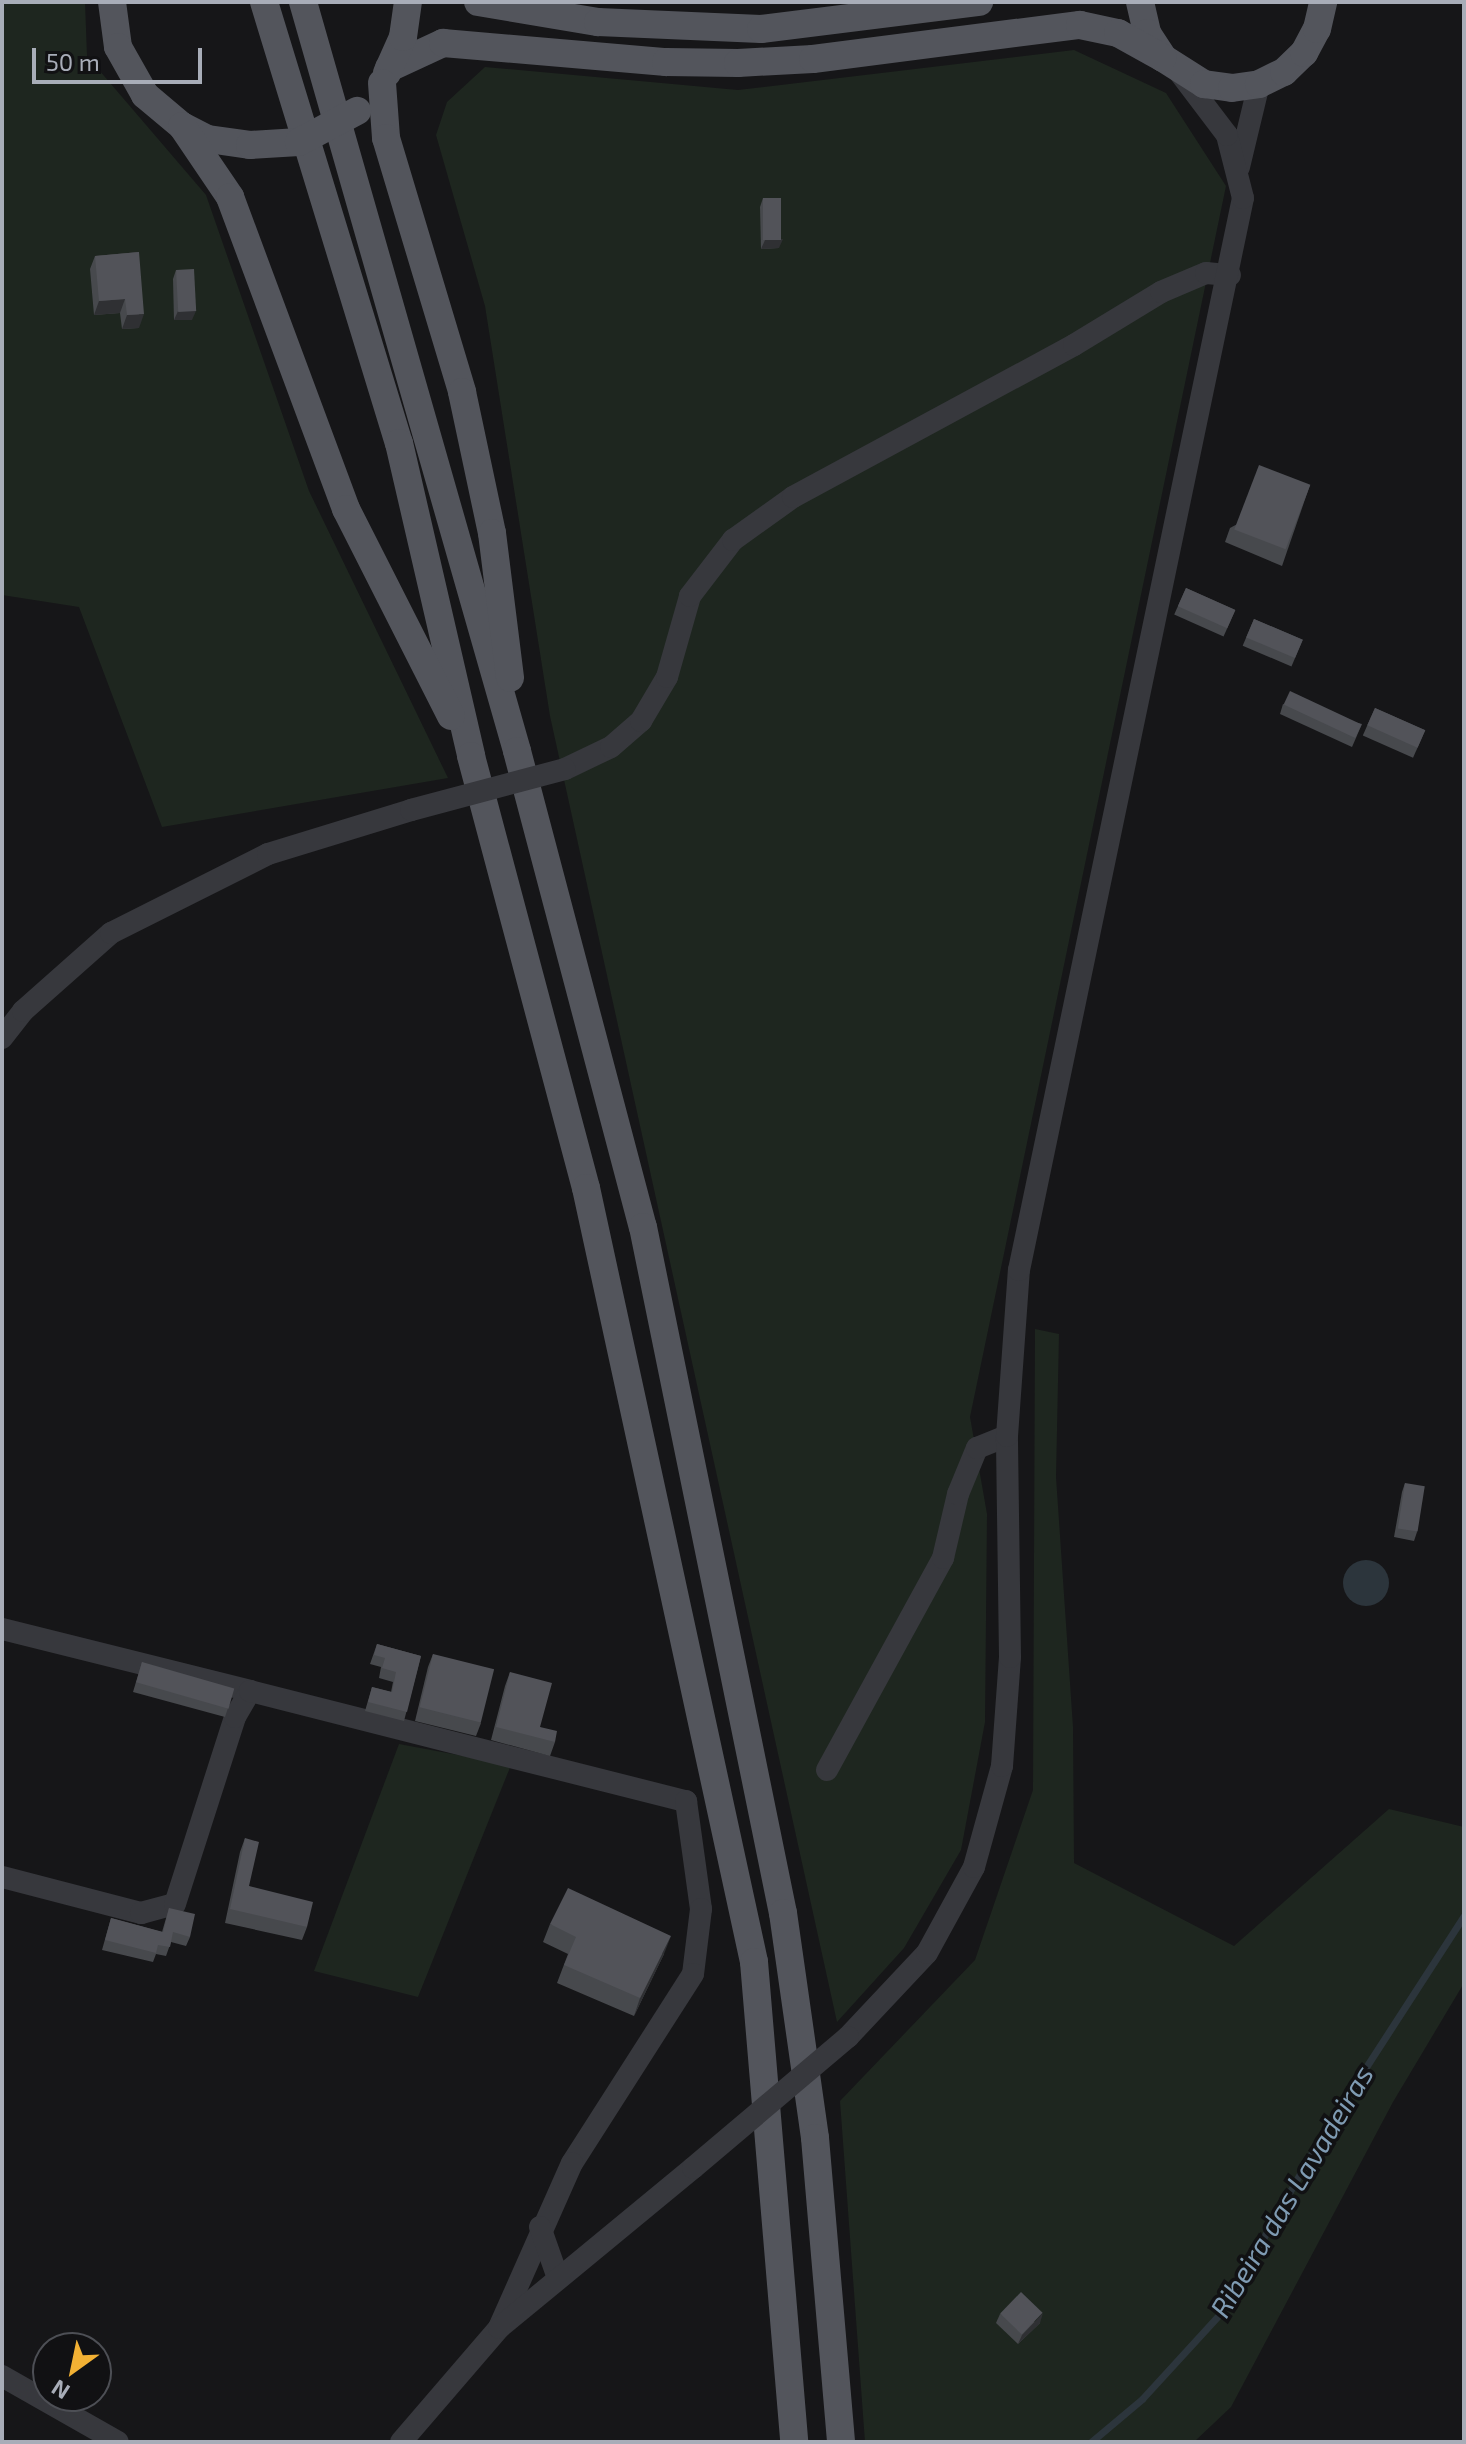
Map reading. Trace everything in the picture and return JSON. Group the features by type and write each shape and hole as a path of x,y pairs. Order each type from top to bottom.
{"main road":[{"path":"112,2 118,47 145,95 182,126 208,139 250,145 299,142 357,111 385,76 403,37 408,2"},
{"path":"264,2 399,443 471,756 586,1188 754,1962 794,2442"},
{"path":"303,2 517,751 643,1227 783,1913 815,2138 841,2442"},
{"path":"478,2 513,12 598,22 761,29 979,2"},
{"path":"1140,2 1147,33 1171,65"},
{"path":"385,76 443,43 666,62 738,63 813,59 1080,25 1118,33 1171,65 1232,88 1259,84 1284,72 1304,53 1317,29 1323,2"},
{"path":"385,76 386,138 462,392 492,533 517,751"},
{"path":"182,126 230,197 346,509 471,756"}],"street":[{"path":"401,2442 499,2328 848,2037 927,1953 974,1867 1002,1766 1010,1657 1007,1436 1019,1270 1230,275 1243,198 1239,168 1227,135 1171,65"},
{"path":"1239,168 1259,84"},
{"path":"2,1038 23,1011 111,933 268,854 411,810 565,769 611,747 641,721 667,677 690,596 733,540 793,497 1074,345 1161,292 1206,273 1230,275"},
{"path":"827,1770 943,1558 958,1494 977,1448 1007,1436"},
{"path":"2,1629 686,1801 701,1909 693,1974 572,2163 540,2227 519,2292 499,2328"},
{"path":"2,1877 141,1913 175,1904 235,1717 250,1691"},
{"path":"540,2227 558,2278"},
{"path":"2,2376 118,2442"}],"shaded area":[{"path":"2,2 85,2 87,56 206,195 309,491 448,778 162,827 79,607 2,595"},
{"path":"1074,50 1166,93 1226,186 970,1417 987,1514 985,1722 961,1850 904,1948 837,2022 550,716 485,306 436,135 447,102 485,67 738,90"},
{"path":"1035,1329 1059,1334 1056,1477 1073,1727 1074,1863 1234,1946 1389,1809 1464,1827 1464,1983 1393,2102 1231,2407 1194,2442 865,2442 840,2101 975,1960 1033,1790"},
{"path":"1366,1560 1375,1561 1382,1567 1388,1574 1388,1592 1382,1599 1375,1605 1366,1606 1357,1605 1350,1599 1344,1592 1343,1583 1344,1574 1350,1567 1357,1561"},
{"path":"399,1744 511,1765 418,1997 314,1971"}],"building":[{"path":"763,198 781,198 781,240 763,240"},
{"path":"139,252 144,314 127,315 125,299 99,301 95,256"},
{"path":"194,269 196,311 178,312 176,270"},
{"path":"1259,465 1310,485 1286,549 1234,529"},
{"path":"1186,588 1235,610 1227,628 1178,606"},
{"path":"1254,619 1303,640 1295,658 1246,637"},
{"path":"1290,691 1362,724 1355,738 1284,705"},
{"path":"1375,708 1425,730 1418,748 1367,725"},
{"path":"1405,1483 1425,1486 1418,1532 1398,1528"},
{"path":"377,1644 421,1656 407,1712 368,1702 372,1687 392,1692 396,1672 382,1668 385,1658 374,1655"},
{"path":"433,1654 494,1669 481,1723 420,1707"},
{"path":"142,1662 234,1688 228,1709 136,1682"},
{"path":"510,1672 552,1683 540,1727 557,1731 555,1742 496,1727"},
{"path":"245,1838 259,1842 249,1886 313,1902 307,1927 230,1909"},
{"path":"568,1888 671,1936 640,1998 564,1965 576,1937 550,1924"},
{"path":"169,1908 195,1914 190,1937 173,1932 170,1947 158,1945 156,1953 105,1940 111,1918 163,1932"},
{"path":"1021,2292 1043,2313 1022,2334 1000,2314"}],"waterway":[{"name":"Ribeira das Lavadeiras","path":"1091,2442 1142,2399 1220,2314 1324,2132 1464,1916"}]}
